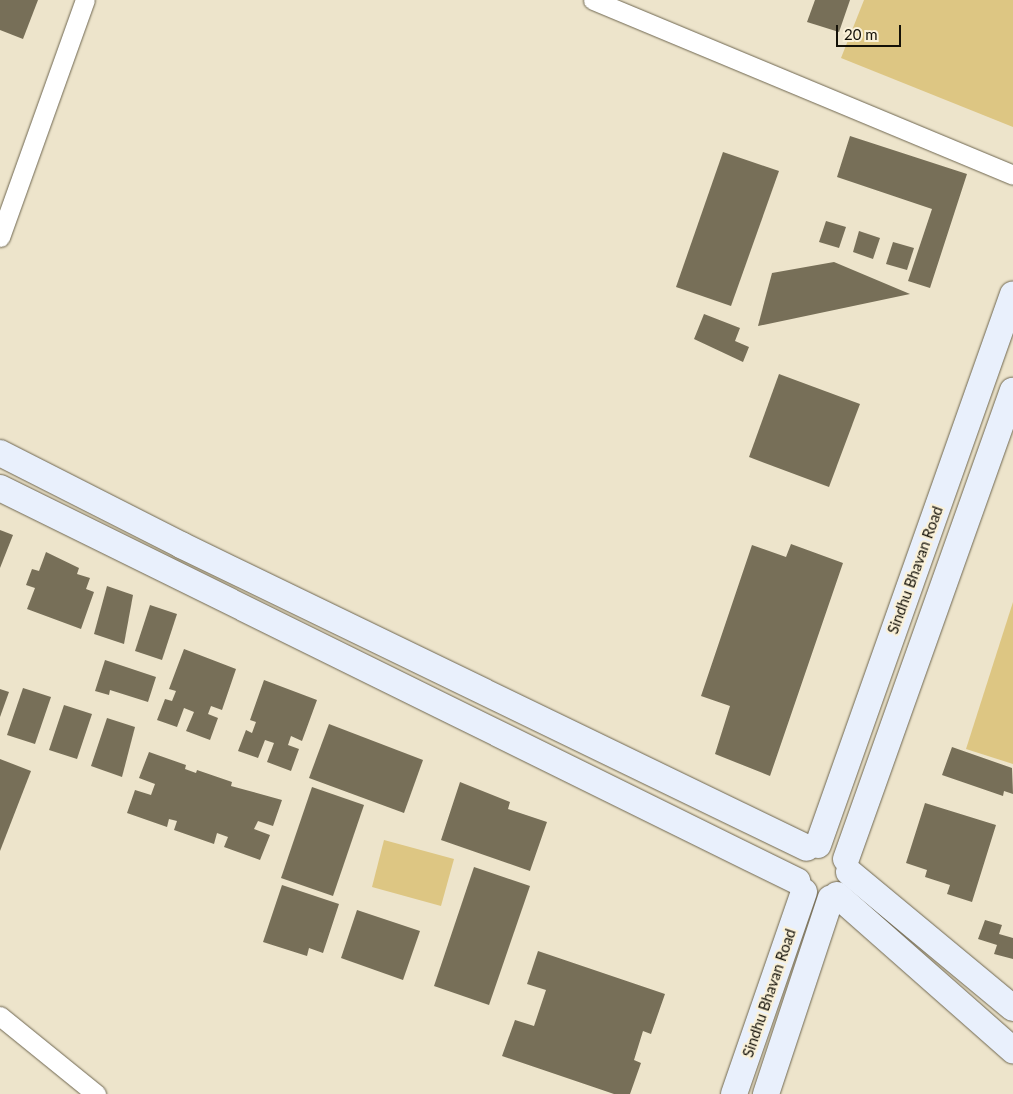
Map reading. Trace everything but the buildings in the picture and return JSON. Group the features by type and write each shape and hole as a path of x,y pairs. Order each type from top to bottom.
{"street":[{"path":"0,237 85,0"},
{"path":"593,0 1013,175"},
{"name":"Sindhu Bhavan Road","path":"813,847 1013,294"},
{"path":"0,488 800,886 816,898 834,896 846,885 848,865 1013,391"},
{"path":"0,453 181,545 813,847 833,846 848,865 1013,1008"},
{"path":"800,886 797,863 813,847"},
{"name":"Sindhu Bhavan Road","path":"734,1094 800,886"},
{"path":"834,896 1013,1050"},
{"name":"Sindhu Bhavan Road","path":"766,1094 834,896"},
{"path":"0,1016 96,1094"}],"shaded area":[{"path":"864,0 1013,0 1013,127 841,58"},
{"path":"1013,602 1013,764 966,749"},
{"path":"384,840 454,859 441,906 372,887"}]}
